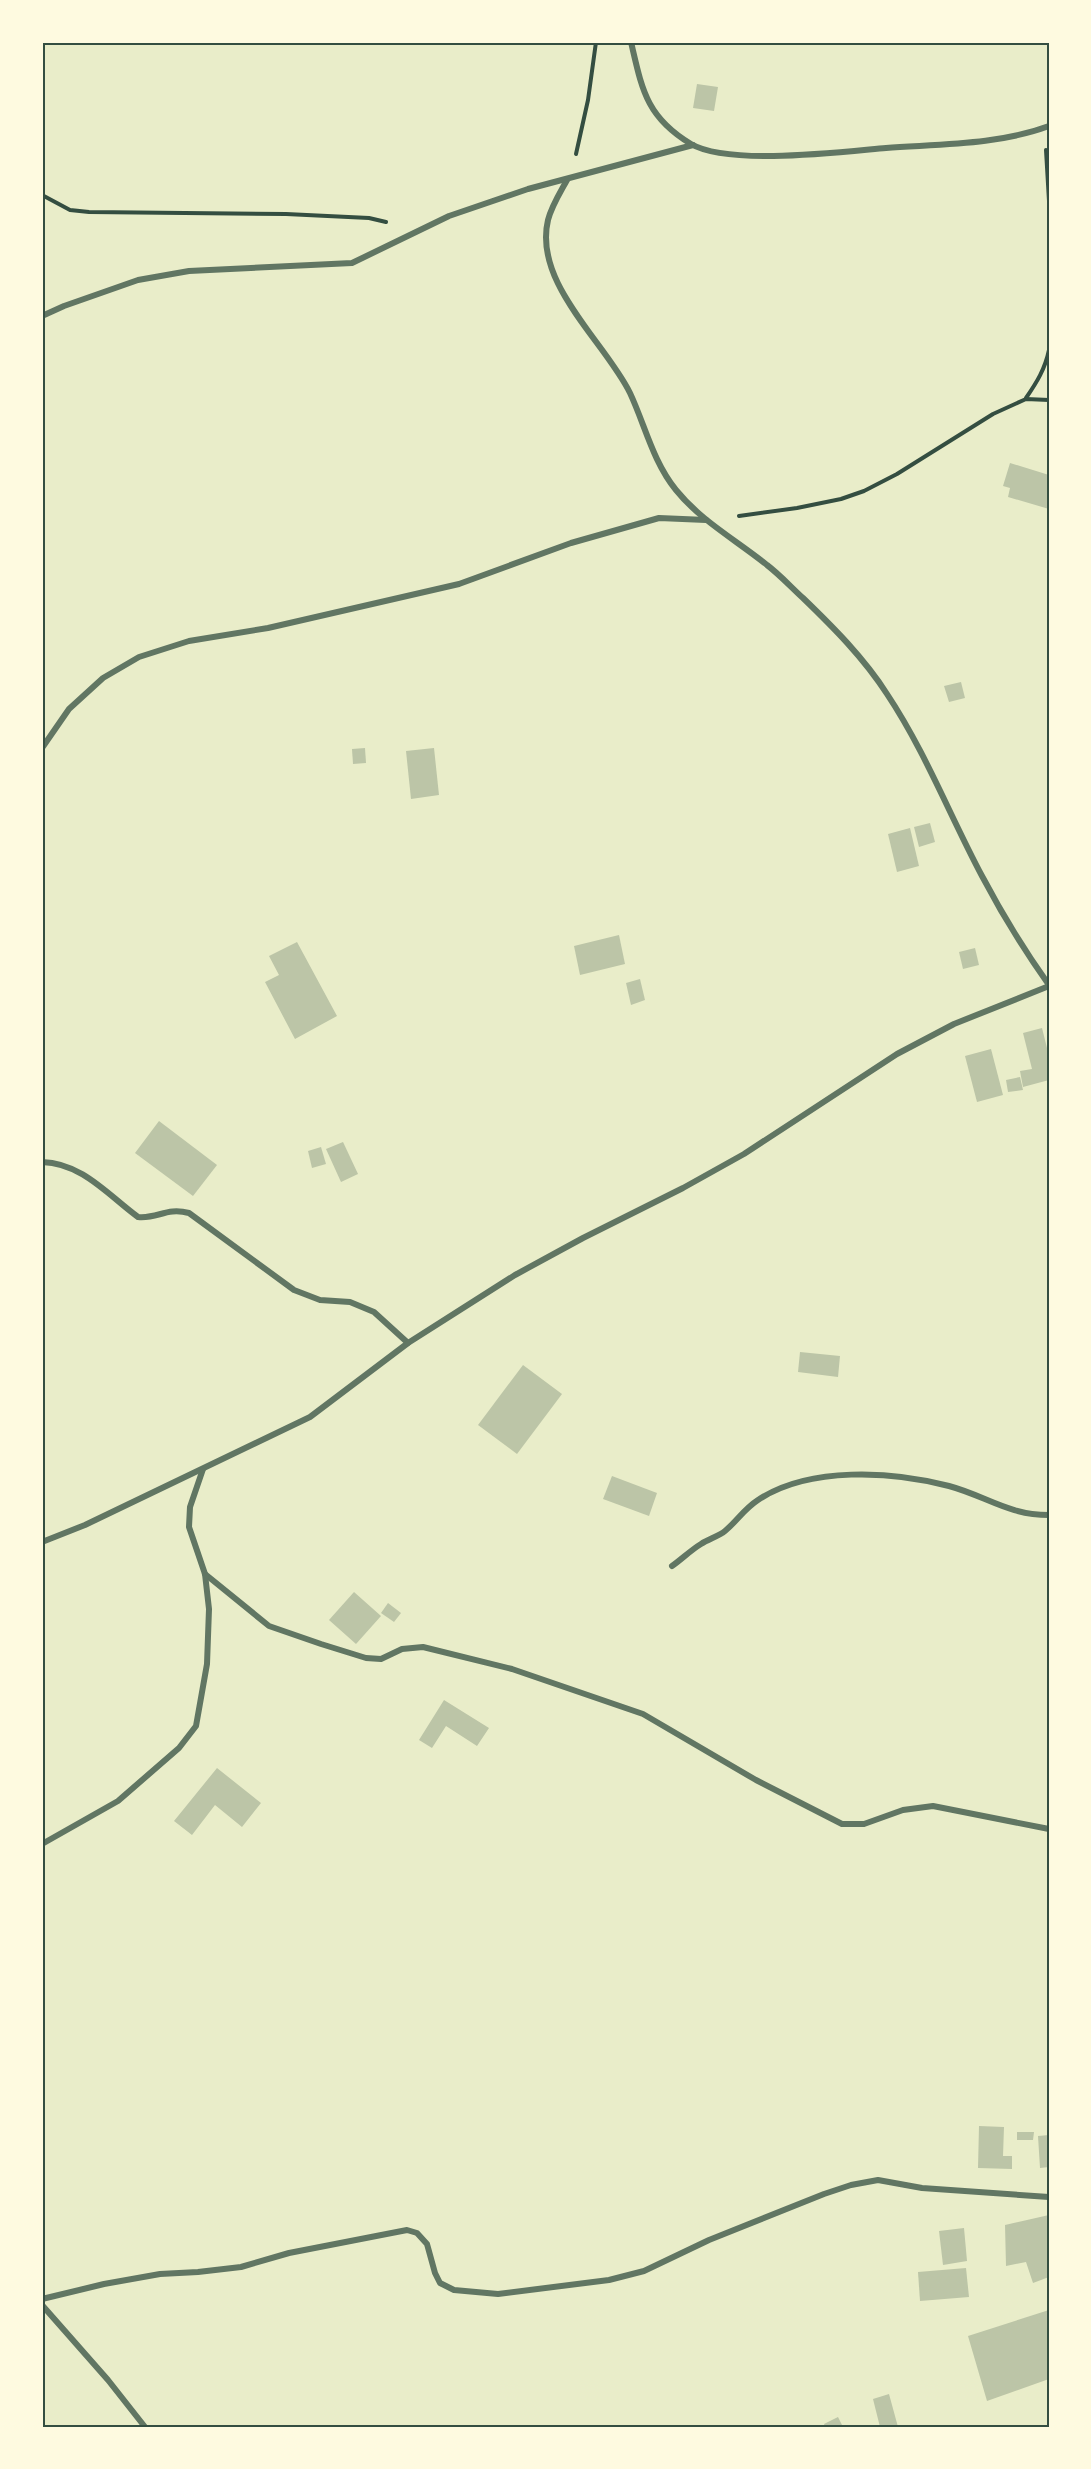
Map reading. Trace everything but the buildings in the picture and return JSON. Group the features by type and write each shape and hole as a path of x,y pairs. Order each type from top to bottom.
{"street":[{"path":"631,42 649,104 660,121 693,145 720,153 783,156 981,141 1047,127"},
{"path":"42,316 138,280 169,274 352,263 419,229 494,200 693,145"},
{"path":"42,1542 85,1525 310,1417 408,1343 515,1275 744,1154 897,1054 954,1024 1049,985 1022,947 982,876 933,774 887,693 837,631 777,574 706,520 676,490 659,463 629,391 580,321 555,275 548,255 547,230 552,207 567,180"},
{"path":"42,748 69,710 103,678 140,657 189,641 268,628 459,584 571,543 658,518 706,520"},
{"path":"42,1162 68,1166 85,1175 138,1217 149,1218 159,1213 176,1210 189,1213 294,1290 320,1300 350,1302 374,1312 408,1343"},
{"path":"42,1844 118,1801 179,1748 196,1726 207,1664 209,1609 205,1574 189,1527 190,1507 203,1469"},
{"path":"672,1566 700,1545 725,1531 744,1510 760,1498 784,1486 806,1479 842,1474 886,1476 949,1486 1016,1512 1049,1515"},
{"path":"205,1574 269,1626 321,1644 366,1658 381,1659 402,1649 423,1647 512,1669 644,1714 756,1780 842,1824 864,1824 903,1810 933,1806 1049,1829"},
{"path":"42,2299 104,2284 160,2274 241,2267 289,2253 407,2230 417,2233 427,2244 440,2283 454,2290 498,2294 609,2280 644,2271 709,2240 824,2194 851,2185 878,2180 922,2188 1049,2197"},
{"path":"42,2305 145,2427"}],"path":[{"path":"567,180 577,151 596,42"},
{"path":"1047,127 1049,201"},
{"path":"42,195 70,210 369,218 419,229"},
{"path":"1049,243 1049,299"},
{"path":"1026,399 1039,380 1049,350"},
{"path":"706,520 797,508 841,499 864,491 897,474 993,414 1026,399 1049,400"}]}
